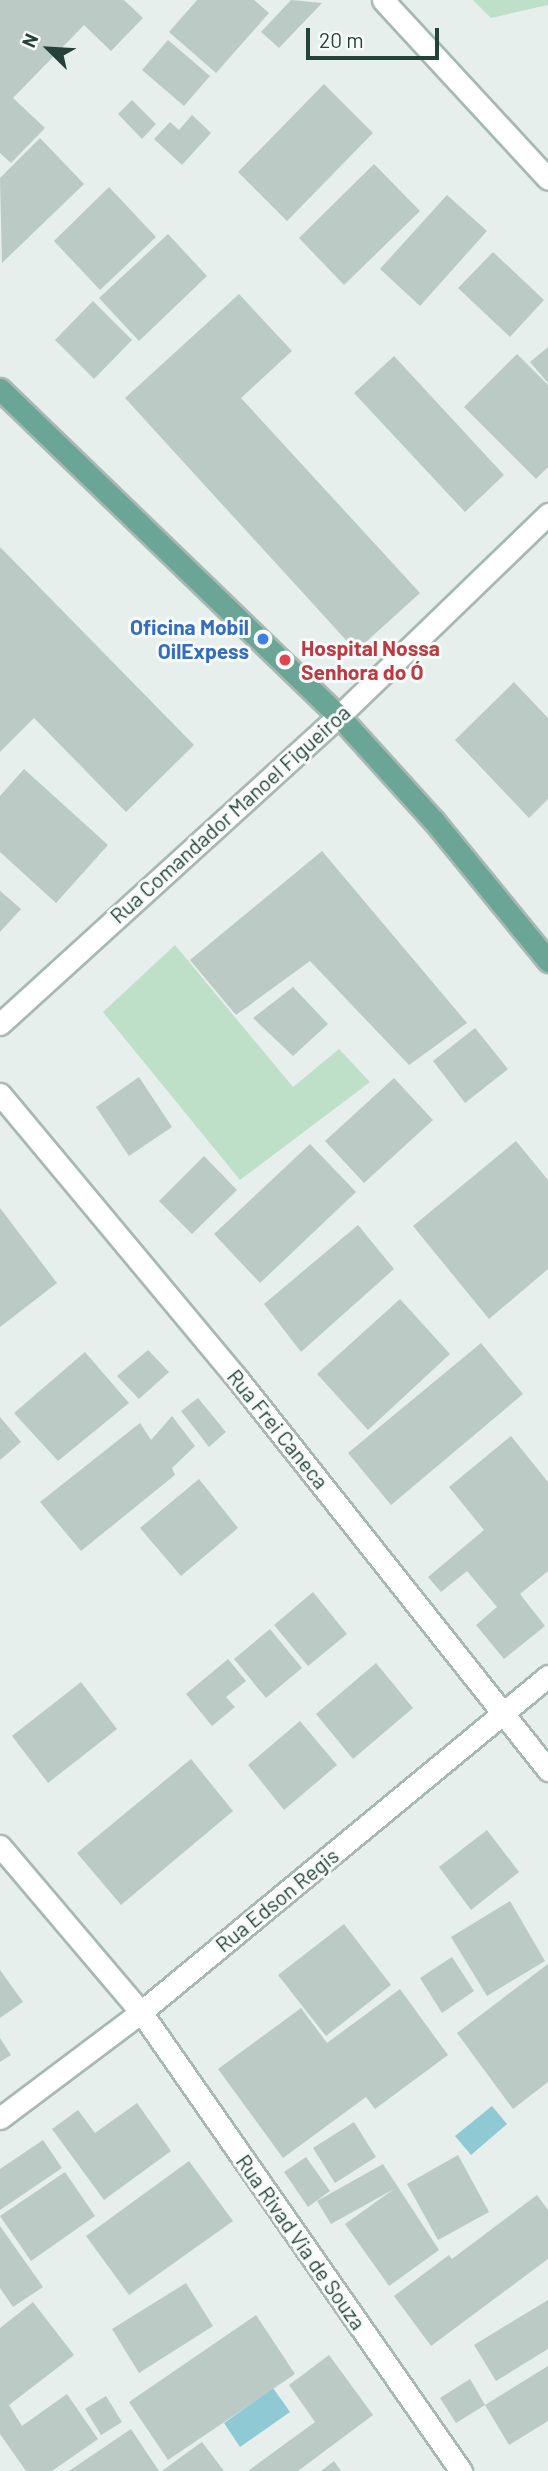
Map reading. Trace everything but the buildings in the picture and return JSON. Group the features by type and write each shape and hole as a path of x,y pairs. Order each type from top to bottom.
{"main road":[{"path":"0,389 339,716 434,821 548,961"}],"street":[{"path":"383,0 548,179"},
{"name":"Rua Comandador Manoel Figueiroa","path":"0,1024 339,716 548,514"},
{"name":"Rua Frei Caneca","path":"0,1094 236,1377 506,1712 548,1770"},
{"name":"Rua Edson Regis","path":"0,2118 141,2012 548,1676"},
{"name":"Rua Rivad Via de Souza","path":"0,1846 141,2012 461,2471"}],"green space":[{"path":"473,0 548,0 548,5 491,18"},
{"path":"175,945 293,1087 339,1049 370,1082 240,1180 103,1012"}],"water":[{"path":"492,2106 507,2124 471,2155 455,2136"},
{"path":"273,2388 290,2412 240,2447 224,2423"}],"place":[{"name":"Oficina Mobil OilExpess","path":"263,639"},
{"name":"Hospital Nossa Senhora do Ó","path":"285,660"}]}
